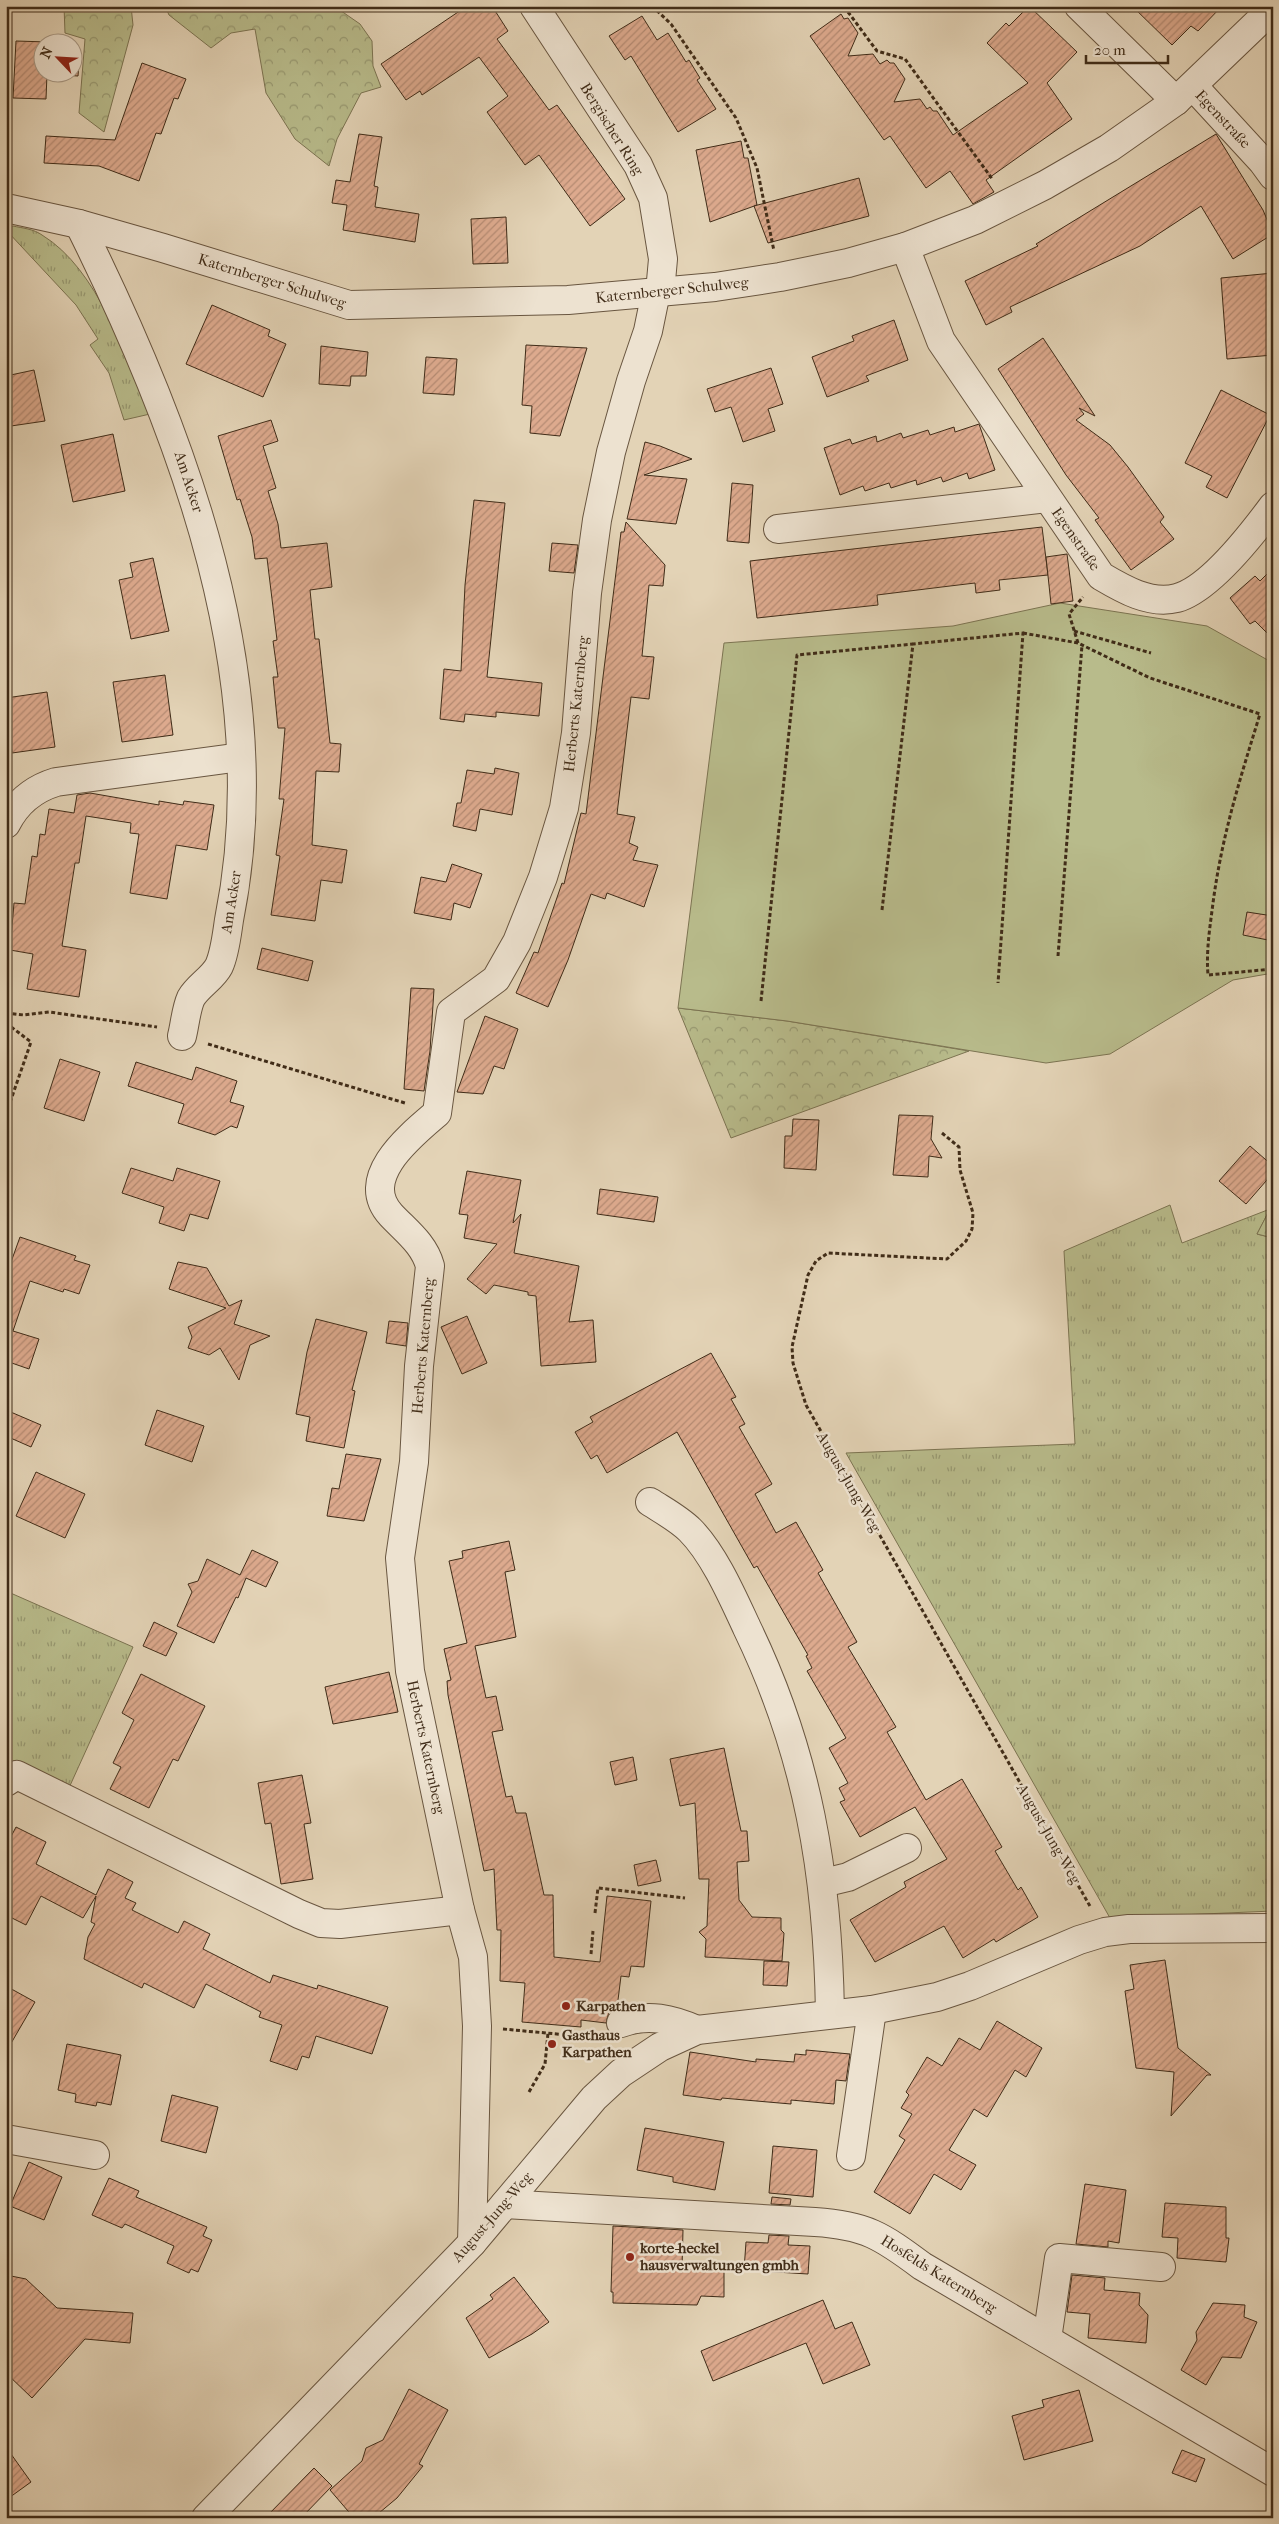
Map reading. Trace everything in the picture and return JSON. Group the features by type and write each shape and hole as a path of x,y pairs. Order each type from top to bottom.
{"street":[{"name":"Bergischer Ring","path":"534,6 638,165 653,198 664,259 658,292"},
{"name":"Egenstraße","path":"1079,6 1262,161 1273,176"},
{"name":"Katernberger Schulweg","path":"6,208 80,224 349,305 568,300 715,287 780,277 839,265 905,247 1011,204 1109,148 1184,93 1273,8"},
{"name":"Am Acker","path":"80,224 137,345 180,454 198,508 230,645 241,758 243,807 229,920 219,966 191,998 182,1036"},
{"name":"Egenstraße","path":"905,247 941,341 1101,576 1123,589 1151,598 1177,598 1202,584 1223,566 1251,535 1273,506"},
{"name":"Herberts Katernberg","path":"472,2243 477,2026 472,1957 460,1910 410,1671 400,1558 414,1462 419,1366 430,1266 426,1253 418,1242 390,1213 382,1200 380,1181 391,1160 415,1131 437,1113 451,1012 496,980 518,942 543,877 564,808 576,734 587,593 597,520 611,452 658,292"},
{"name":"Egenstraße","path":"778,529 1047,498"},
{"path":"6,824 12,811 38,788 56,782 241,758"},
{"path":"650,1502 674,1517 700,1541 759,1653 776,1694 792,1742 809,1807 823,1883 829,1957 830,2014"},
{"path":"6,1782 17,1775 321,1923 340,1924 460,1910"},
{"path":"823,1883 848,1877 907,1848"},
{"name":"August-Jung-Weg","path":"206,2518 472,2243 505,2204 519,2171 568,2127 608,2085 642,2058 697,2030 872,2010 912,2003 970,1986 1079,1940 1105,1932 1139,1929 1273,1928"},
{"path":"851,2156 872,2010"},
{"path":"610,2028 638,2018 658,2018 678,2022 697,2030"},
{"path":"6,2139 95,2155"},
{"name":"Hosfelds Katernberg","path":"505,2204 815,2222 858,2227 884,2238 922,2266 1273,2472"},
{"path":"1047,2339 1059,2258 1161,2267"}],"path":[{"path":"652,6 671,24 736,118 747,139 757,168 780,277"},
{"path":"848,12 877,51 905,59 1011,204"},
{"path":"1058,956 1080,644 1069,614 1101,576"},
{"path":"1074,631 1151,653"},
{"path":"998,983 1023,633"},
{"path":"761,1001 797,655 1023,633 1080,644 1150,678 1260,714 1228,819 1219,858 1206,951 1208,975 1273,970"},
{"path":"882,910 913,644"},
{"path":"6,1013 24,1015 49,1012 150,1025 437,1113"},
{"path":"6,1023 31,1042 6,1114"},
{"name":"August-Jung-Weg","path":"942,1133 959,1147 960,1170 973,1213 972,1228 966,1241 947,1259 828,1253 816,1261 808,1274 792,1347 793,1363 806,1405 1105,1932"},
{"path":"595,1913 598,1888 685,1898"},
{"path":"591,1954 593,1931"},
{"path":"477,2026 589,2038 610,2028"},
{"path":"529,2092 546,2064 548,2033"}],"green space":[{"path":"64,6 131,6 133,25 104,132 79,113 85,39 82,38 82,32 65,32"},
{"path":"165,6 334,6 360,24 372,41 373,66 381,87 361,93 337,139 329,166 295,139 266,93 255,29 231,33 211,48 169,15"},
{"path":"13,226 39,233 62,250 79,269 108,316 150,414 124,420 109,373 90,345 98,339 76,305 7,231"},
{"path":"1060,603 1207,626 1273,663 1273,973 1233,980 1110,1054 1046,1063 787,1021 678,1008 724,643 953,626"},
{"path":"678,1008 787,1021 969,1051 731,1138"},
{"path":"1170,1205 1182,1243 1270,1209 1257,1234 1273,1238 1273,1911 1110,1918 846,1453 1075,1444 1064,1251"},
{"path":"1273,1208 1273,1238 1257,1234 1270,1209"},
{"path":"6,1591 133,1647 68,1790 6,1759"}],"building":[{"path":"467,6 492,6 508,31 497,39 549,110 557,105 625,199 590,226 539,155 525,165 487,112 508,96 479,57 422,95 420,91 406,100 381,64"},
{"path":"1029,6 1077,52 1047,83 1072,119 986,180 994,192 973,204 950,171 926,188 890,136 884,140 810,36 841,14 844,19 848,18 858,33 848,56 873,54 880,64 887,60 890,63 894,63 905,79 894,102 920,99 927,109 930,107 933,111 937,111 953,135 1028,83 987,43 1006,23 1009,26"},
{"path":"1132,6 1222,6 1198,31 1191,26 1172,45"},
{"path":"642,16 657,40 668,33 686,62 689,60 700,78 697,80 716,109 678,132 631,56 625,60 609,36"},
{"path":"16,41 32,42 32,82 47,82 46,99 13,98"},
{"path":"142,63 186,79 178,99 174,98 161,134 156,133 139,181 99,166 44,163 46,136 115,140"},
{"path":"359,134 382,137 374,186 378,187 375,207 419,214 415,242 343,230 347,205 332,203 336,180 350,182"},
{"path":"1216,134 1263,210 1273,234 1233,259 1201,206 1140,246 1010,307 1012,312 986,325 965,281 1038,246 1036,244"},
{"path":"741,141 744,158 748,158 757,205 710,222 696,150"},
{"path":"859,178 869,216 768,243 754,206"},
{"path":"506,217 508,263 473,264 471,219"},
{"path":"1273,273 1273,355 1227,359 1221,278"},
{"path":"212,305 270,330 268,336 286,344 263,397 186,364"},
{"path":"894,320 908,360 866,376 869,381 827,397 812,357 854,341 852,336"},
{"path":"1043,338 1095,416 1079,408 1084,414 1076,420 1110,445 1164,517 1160,522 1174,539 1131,570 1095,520 1099,518 1066,475 998,369"},
{"path":"526,345 587,348 560,436 530,433 532,406 522,405"},
{"path":"321,346 368,352 366,376 351,376 350,386 319,384"},
{"path":"426,357 457,359 454,395 423,393"},
{"path":"771,368 783,404 768,409 775,431 743,442 731,407 715,412 707,389"},
{"path":"34,370 45,421 11,426 6,402 6,376"},
{"path":"1221,390 1270,415 1227,498 1206,487 1212,476 1185,463"},
{"path":"271,420 278,441 263,446 276,488 268,491 278,524 281,548 327,543 332,587 310,590 315,639 319,639 330,743 341,744 339,772 316,771 312,845 347,850 342,883 321,880 315,921 271,915 280,856 276,855 284,799 279,799 285,728 278,728 273,677 278,677 273,641 277,640 267,558 255,559 252,537 240,499 237,500 218,436"},
{"path":"979,424 995,470 969,479 967,473 943,482 941,477 917,485 916,480 891,488 889,483 865,491 863,486 840,495 824,448 850,439 852,444 876,436 877,442 901,433 903,438 928,430 930,435 954,427 955,432"},
{"path":"113,434 125,491 73,502 61,445"},
{"path":"645,442 692,459 644,475 687,479 676,524 627,519"},
{"path":"732,483 753,485 749,543 727,541"},
{"path":"474,500 505,503 487,677 542,683 539,716 496,712 496,717 465,714 464,722 440,719 444,669 461,671 465,585"},
{"path":"626,522 665,565 663,586 649,585 642,656 654,657 649,699 631,697 617,814 635,817 629,843 638,847 633,860 658,865 644,907 607,893 605,899 591,894 568,960 548,1007 516,993 534,952 538,953 562,883 564,884 581,813 586,814 621,532 624,532"},
{"path":"1042,527 1048,575 999,580 1000,590 976,593 975,583 877,595 878,605 757,618 750,561"},
{"path":"552,543 578,545 574,573 549,571"},
{"path":"1067,554 1073,601 1051,604 1046,557"},
{"path":"153,558 169,631 131,639 119,580 133,577 130,563"},
{"path":"1273,568 1273,639 1255,621 1250,624 1230,598 1255,576 1260,581"},
{"path":"165,675 173,735 122,742 113,682"},
{"path":"47,692 55,747 12,753 6,698"},
{"path":"495,768 519,773 512,815 480,809 476,831 453,826 457,803 461,803 467,770 494,774"},
{"path":"90,793 159,805 159,801 183,805 184,801 214,805 207,850 176,845 167,899 130,893 139,834 130,833 131,823 86,816 79,863 75,863 62,946 86,950 79,997 27,989 33,954 10,950 14,903 25,904 32,856 37,857 40,834 45,835 49,809 74,813 77,795"},
{"path":"452,864 482,874 470,908 454,903 451,920 414,913 421,877 446,882"},
{"path":"1247,912 1273,916 1273,941 1243,935"},
{"path":"262,948 313,961 308,981 257,969"},
{"path":"411,988 434,989 430,1051 424,1091 404,1089"},
{"path":"485,1016 518,1029 504,1069 494,1066 483,1094 457,1092"},
{"path":"60,1059 100,1072 84,1121 44,1108"},
{"path":"136,1062 192,1080 196,1067 237,1081 230,1102 244,1106 237,1128 231,1126 215,1135 178,1123 184,1104 128,1086"},
{"path":"899,1115 933,1116 931,1139 942,1158 929,1156 928,1177 893,1175"},
{"path":"793,1119 819,1120 816,1170 784,1168 785,1136 792,1136"},
{"path":"1250,1146 1273,1166 1273,1173 1246,1204 1219,1181"},
{"path":"131,1168 173,1181 177,1168 220,1181 208,1219 190,1214 184,1231 159,1223 164,1207 122,1193"},
{"path":"467,1171 521,1180 513,1223 521,1214 514,1253 579,1266 569,1322 593,1320 596,1362 541,1366 536,1296 528,1295 528,1292 494,1285 486,1294 467,1279 497,1244 464,1238 468,1215 459,1214"},
{"path":"600,1189 658,1197 654,1222 597,1214"},
{"path":"20,1237 76,1256 74,1260 90,1265 79,1294 64,1289 63,1292 30,1281 13,1331 39,1339 29,1369 6,1361 6,1276"},
{"path":"178,1262 207,1268 229,1306 242,1300 234,1324 270,1336 250,1345 239,1380 220,1348 209,1355 188,1348 192,1337 188,1327 226,1308 169,1289"},
{"path":"467,1316 487,1363 462,1374 441,1327"},
{"path":"316,1319 367,1332 352,1390 355,1391 344,1448 306,1441 310,1417 296,1414 307,1352"},
{"path":"389,1321 408,1323 406,1346 386,1343"},
{"path":"711,1353 736,1397 731,1399 745,1424 739,1427 772,1484 755,1494 776,1533 796,1522 823,1570 818,1573 857,1642 848,1647 896,1727 887,1732 926,1800 962,1779 1002,1847 995,1851 1018,1890 1021,1887 1038,1917 996,1942 994,1939 963,1958 944,1926 875,1962 850,1920 906,1887 904,1882 947,1859 915,1807 860,1837 840,1802 845,1800 839,1788 848,1783 829,1748 846,1738 807,1671 812,1668 806,1656 808,1655 757,1566 754,1568 677,1432 607,1473 597,1455 591,1459 575,1432 593,1422 590,1417"},
{"path":"6,1410 41,1425 31,1447 6,1436"},
{"path":"157,1410 204,1426 192,1462 145,1445"},
{"path":"346,1454 381,1459 364,1521 327,1516 332,1488 339,1489"},
{"path":"36,1472 85,1494 65,1538 16,1516"},
{"path":"509,1541 515,1570 505,1572 516,1637 475,1646 486,1698 496,1696 503,1730 492,1732 506,1797 512,1796 516,1813 526,1813 544,1895 553,1895 554,1957 600,1962 607,1896 651,1901 644,1967 631,1966 629,1977 621,1976 617,2008 610,2008 606,2023 581,2020 581,2027 522,2022 525,1983 500,1981 501,1930 497,1930 494,1869 484,1871 448,1695 447,1681 451,1680 444,1649 467,1643 449,1561 463,1558 462,1551"},
{"path":"252,1550 278,1562 266,1587 246,1578 238,1598 236,1597 214,1643 177,1626 192,1592 188,1584 198,1581 207,1559 240,1575"},
{"path":"154,1622 177,1633 166,1656 143,1646"},
{"path":"389,1672 398,1712 333,1724 325,1687"},
{"path":"141,1674 205,1706 178,1761 173,1759 149,1808 110,1789 121,1767 113,1763 134,1720 122,1713"},
{"path":"724,1748 741,1831 747,1831 749,1861 737,1862 739,1900 752,1917 781,1918 781,1930 784,1933 782,1961 705,1957 706,1939 699,1932 707,1926 709,1879 699,1879 695,1803 680,1806 670,1759"},
{"path":"633,1757 637,1780 615,1785 610,1762"},
{"path":"302,1775 311,1823 304,1824 313,1879 281,1884 271,1823 265,1824 258,1783"},
{"path":"16,1827 46,1842 36,1864 96,1895 108,1869 133,1882 125,1898 136,1903 132,1910 178,1933 184,1921 210,1934 203,1949 270,1983 273,1975 317,1989 318,1985 388,2007 372,2054 316,2036 309,2058 302,2056 297,2070 270,2061 282,2025 259,2017 261,2012 206,1984 194,2008 144,1983 142,1988 84,1959 88,1937 95,1924 91,1922 96,1896 83,1918 41,1896 26,1925 6,1915 6,1846"},
{"path":"656,1860 661,1881 638,1886 634,1865"},
{"path":"1165,1960 1178,2048 1211,2075 1207,2075 1171,2116 1174,2072 1136,2068 1125,1991 1134,1989 1130,1965"},
{"path":"764,1961 789,1962 787,1986 763,1985"},
{"path":"6,1986 35,2002 6,2052"},
{"path":"997,2021 1042,2048 1026,2077 1015,2070 987,2117 974,2109 949,2150 976,2165 961,2190 934,2174 910,2214 874,2192 905,2140 899,2136 912,2114 901,2108 909,2095 906,2092 927,2057 942,2066 959,2038 980,2050"},
{"path":"67,2044 121,2055 111,2105 97,2102 96,2106 75,2102 76,2094 58,2090"},
{"path":"806,2050 850,2054 846,2081 836,2080 834,2104 791,2100 791,2104 722,2098 721,2100 683,2095 690,2052 756,2062 756,2059 794,2062 795,2054 806,2055"},
{"path":"172,2095 218,2107 206,2153 161,2141"},
{"path":"645,2128 724,2142 715,2190 673,2182 673,2177 637,2170"},
{"path":"773,2146 817,2150 813,2197 769,2193"},
{"path":"29,2162 62,2177 44,2220 10,2206"},
{"path":"109,2178 139,2191 136,2197 207,2227 203,2236 212,2240 198,2272 191,2269 189,2273 167,2263 174,2246 125,2224 122,2228 92,2215"},
{"path":"1085,2184 1126,2190 1119,2243 1108,2241 1108,2247 1076,2244"},
{"path":"772,2197 791,2199 790,2205 771,2204"},
{"path":"1165,2203 1226,2207 1226,2238 1229,2238 1226,2262 1177,2258 1178,2238 1162,2237"},
{"path":"613,2226 683,2230 682,2269 724,2271 724,2297 701,2296 697,2305 613,2303 613,2292 611,2292"},
{"path":"769,2235 789,2236 788,2245 810,2246 808,2274 744,2270 746,2242 768,2243"},
{"path":"6,2275 26,2279 57,2308 133,2313 130,2343 85,2339 32,2398 6,2373"},
{"path":"1072,2275 1105,2278 1104,2290 1140,2293 1139,2305 1148,2315 1146,2343 1088,2338 1090,2314 1067,2312"},
{"path":"514,2277 549,2322 532,2334 489,2358 466,2318 493,2299 490,2295"},
{"path":"823,2300 835,2329 852,2322 870,2365 823,2384 806,2343 713,2381 701,2351"},
{"path":"1213,2303 1245,2305 1244,2317 1257,2322 1241,2358 1222,2357 1206,2385 1181,2370 1197,2340 1196,2332"},
{"path":"409,2389 448,2410 419,2464 423,2466 397,2498 373,2518 354,2518 330,2490 362,2461 366,2448 383,2440"},
{"path":"1079,2390 1093,2441 1024,2460 1012,2416 1044,2407 1042,2400"},
{"path":"6,2447 31,2482 6,2500"},
{"path":"1182,2450 1205,2459 1196,2482 1172,2473"},
{"path":"314,2468 332,2486 301,2518 265,2518"}],"place":[{"name":"Karpathen","path":"566,2006"},
{"name":"Gasthaus Karpathen","path":"552,2044"},
{"name":"korte-heckel hausverwaltungen gmbh","path":"630,2257"}]}
